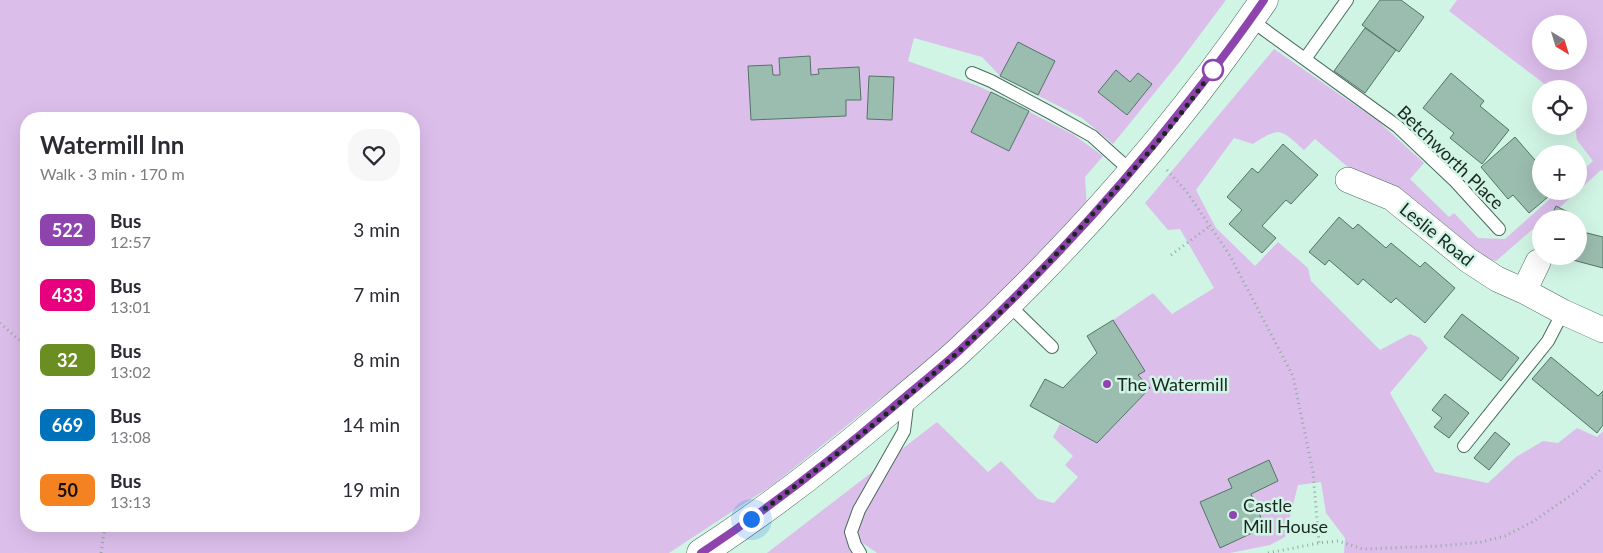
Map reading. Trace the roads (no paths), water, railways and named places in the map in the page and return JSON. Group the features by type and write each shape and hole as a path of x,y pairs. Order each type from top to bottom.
{"main road":[{"path":"701,553 796,486 858,437 958,352 1008,304 1140,163 1258,10"}],"street":[{"name":"Leslie Road","path":"1348,180 1392,198 1468,260 1496,279 1603,330"},
{"path":"1524,291 1537,265"}],"lane":[{"path":"1305,59 1347,0"},
{"name":"Betchworth Place","path":"1258,10 1305,59 1397,126 1456,182 1499,229"},
{"path":"972,73 1041,108 1140,163"},
{"path":"1008,304 1052,346"},
{"path":"1464,446 1548,341 1563,312"},
{"path":"860,553 851,532 859,510 904,431 908,394"}],"place":[{"name":"The Watermill","path":"1107,384"},
{"name":"Castle Mill House","path":"1233,515"}]}
